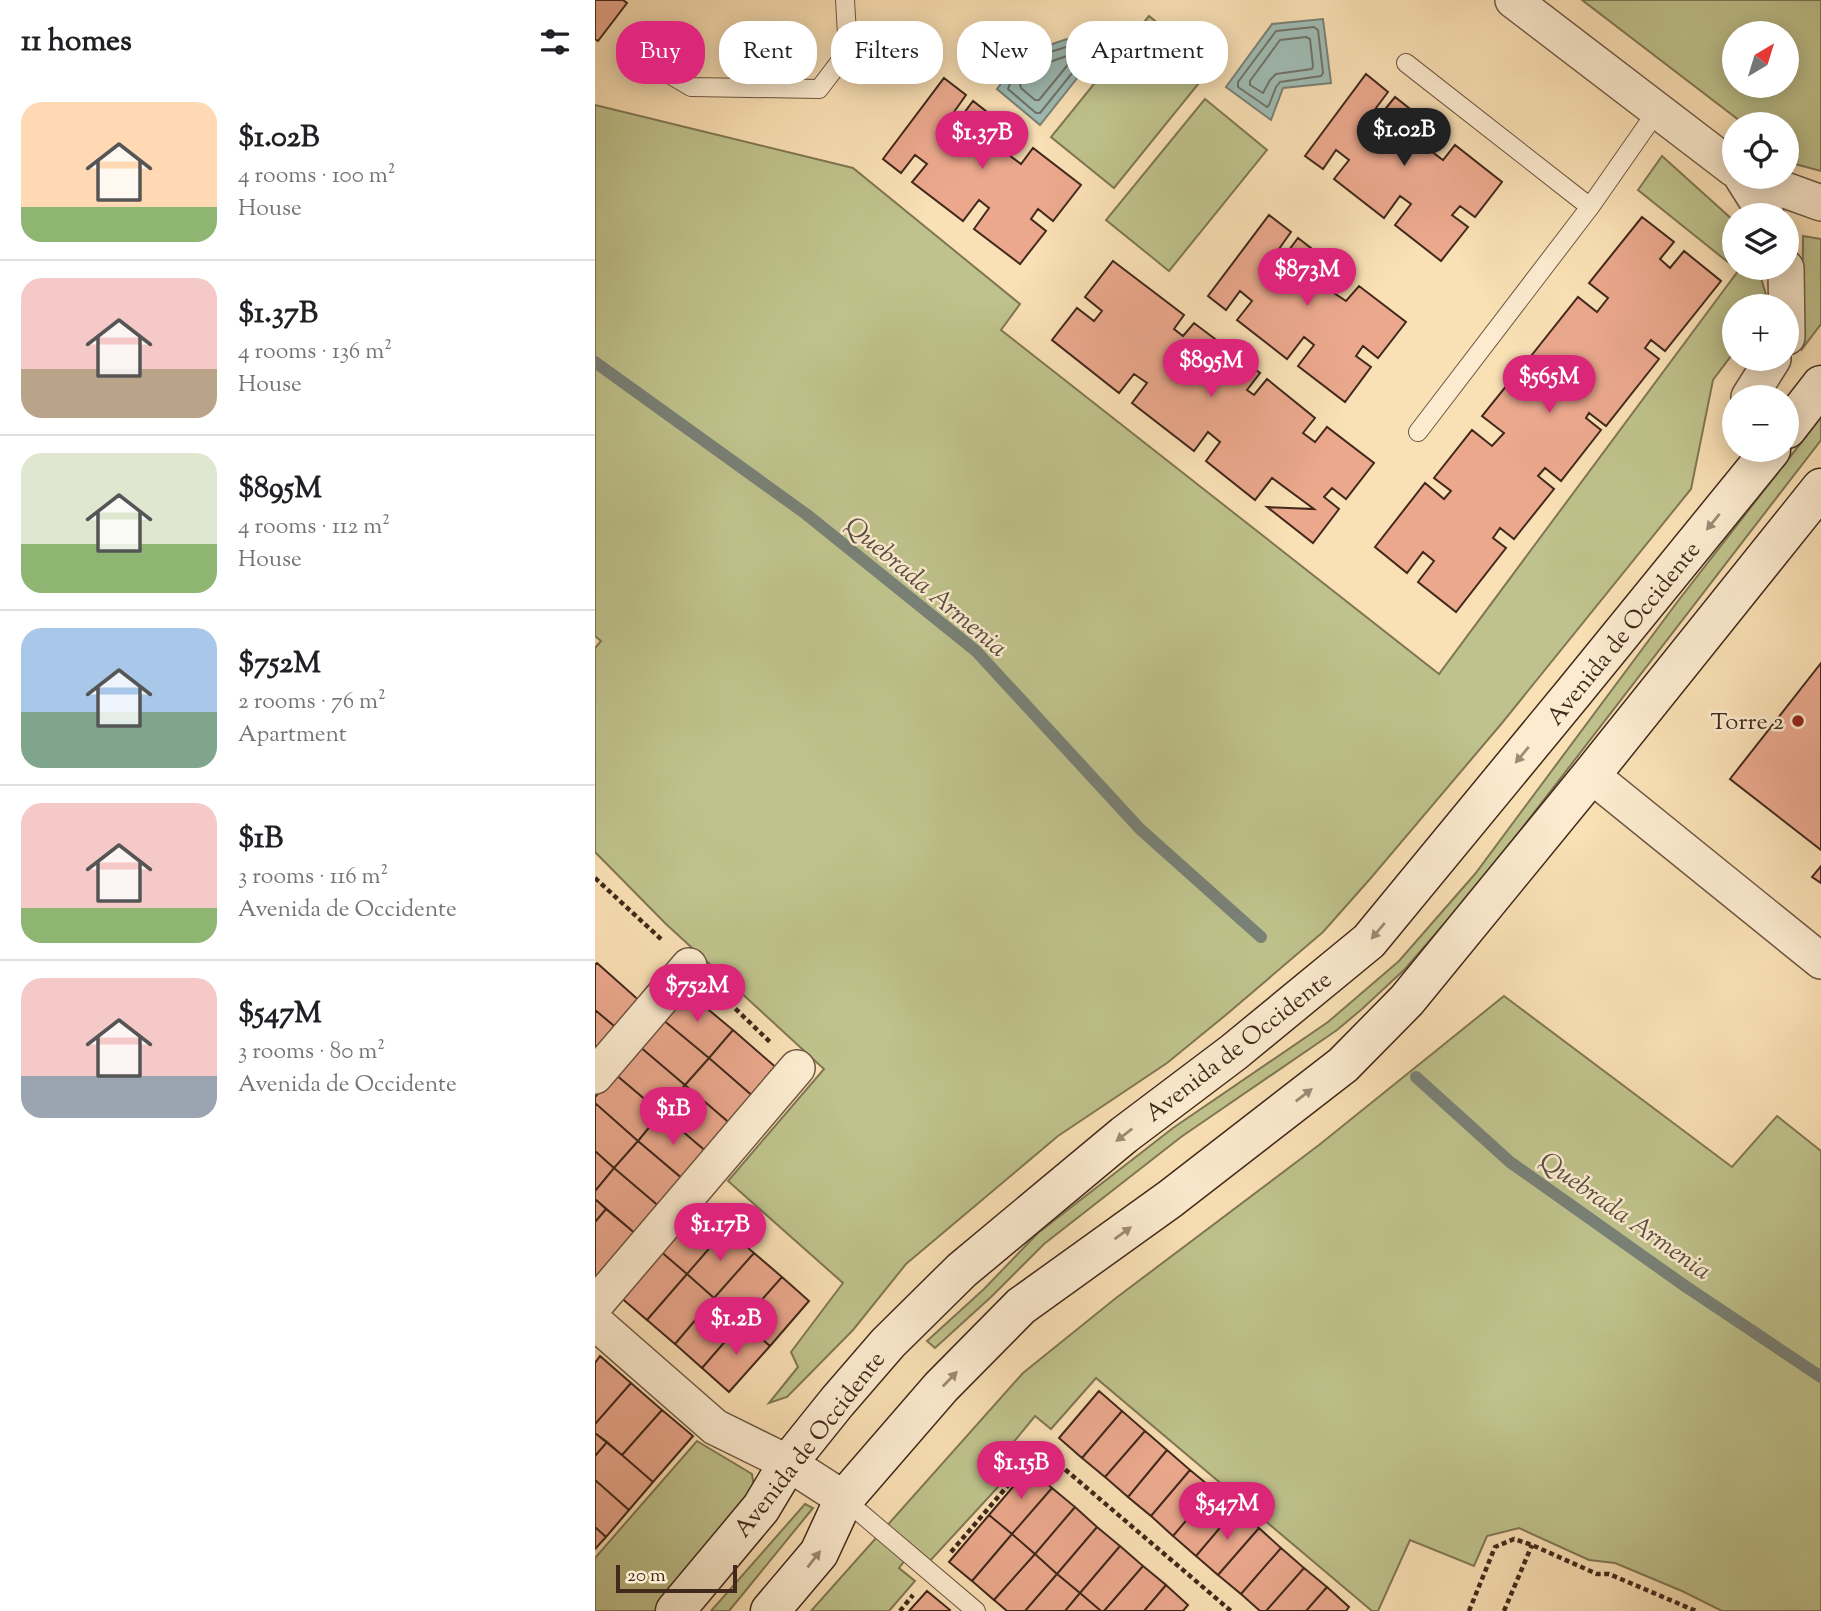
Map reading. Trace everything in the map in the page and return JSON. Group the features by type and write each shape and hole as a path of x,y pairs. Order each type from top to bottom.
{"main road":[{"path":"1799,413 1821,385"},
{"name":"Avenida de Occidente","path":"675,1611 761,1508 788,1463 837,1402 888,1343 962,1270 1124,1135 1234,1052 1369,941 1762,462"},
{"path":"769,1611 819,1553 844,1499 941,1387 1021,1306 1170,1199 1343,1065 1407,1000 1821,488"}],"street":[{"path":"1513,0 1722,160"},
{"path":"1782,189 1821,203"},
{"path":"1741,488 1742,462"},
{"path":"1591,775 1821,961"},
{"path":"595,1076 689,966"},
{"path":"595,1305 797,1068"},
{"path":"595,1322 715,1427 788,1463 844,1499"}],"lane":[{"path":"688,84 819,89 848,51 845,0"},
{"path":"1406,62 1590,207"},
{"path":"1418,432 1590,207 1657,111"},
{"path":"844,1499 976,1611"}],"path":[{"path":"932,1573 1040,1448 1231,1611"},
{"path":"1469,1611 1495,1547 1514,1539 1597,1574 1609,1574 1696,1611"},
{"path":"1504,1611 1532,1545"},
{"path":"1676,1611 1679,1603"}],"green space":[{"path":"1582,0 1821,0 1821,171 1799,165 1799,112 1728,112"},
{"path":"1094,84 1198,84 1114,188 1051,137"},
{"path":"1205,99 1267,150 1169,271 1106,220"},
{"path":"595,105 853,168 1020,304 1001,330 1439,674 1731,280 1762,280 1766,294 1722,294 1722,368 1713,380 1691,489 1502,723 1370,879 1323,932 1227,1014 1167,1063 1058,1136 906,1264 853,1330 787,1397 769,1403 798,1367 791,1352 843,1283 728,1181 824,1069 666,924 595,852 595,648 601,641 595,636"},
{"path":"1662,156 1722,210 1722,257 1638,190"},
{"path":"1803,236 1821,239 1821,324 1802,349"},
{"path":"1821,417 1821,440 1483,879 1405,969 1337,1030 1181,1137 1044,1244 935,1348 927,1341 984,1289 1038,1233 1173,1128 1328,1022 1399,961 1475,874 1678,601 1786,462 1799,462 1799,445"},
{"path":"1504,996 1732,1167 1777,1116 1821,1151 1821,1611 1722,1611 1615,1563 1589,1560 1519,1528 1487,1536 1474,1566 1410,1540 1378,1611 1372,1611 1096,1378 1051,1429 1035,1416 1008,1449 1021,1462 929,1562 913,1550 899,1568 915,1581 889,1611 811,1611 1023,1373 1116,1298 1319,1145"},
{"path":"697,1441 752,1474 755,1493 661,1611 595,1611 595,1558"},
{"path":"805,1504 813,1508 729,1611 711,1611"}],"water":[{"path":"1323,19 1331,83 1283,88 1271,120 1226,87 1272,24"},
{"path":"1066,39 1066,84 1072,84 1040,125 997,89 1001,84 1052,84 1052,44"}],"building":[{"path":"595,0 623,0 627,3 598,41 595,39"},
{"path":"1366,74 1388,92 1376,108 1382,113 1395,97 1444,136 1431,151 1443,160 1455,145 1502,182 1475,217 1460,206 1452,215 1468,227 1441,261 1395,225 1411,204 1400,196 1384,218 1334,179 1349,160 1336,150 1323,169 1305,156"},
{"path":"943,79 966,95 954,112 961,117 973,101 1022,139 1009,155 1021,164 1033,148 1081,185 1053,221 1038,209 1031,219 1046,231 1020,264 974,229 989,208 979,200 963,221 912,182 927,164 915,155 901,173 883,159 939,84 943,84"},
{"path":"1269,215 1291,232 1279,249 1286,254 1298,238 1347,276 1334,293 1346,301 1359,286 1406,322 1378,358 1363,346 1356,356 1371,367 1345,402 1298,366 1314,345 1304,337 1287,359 1237,320 1252,301 1240,291 1226,310 1208,296"},
{"path":"1642,217 1674,242 1660,259 1670,268 1684,251 1721,281 1665,351 1651,340 1645,348 1659,359 1606,426 1589,413 1586,418 1601,430 1561,481 1545,468 1538,476 1554,489 1514,539 1500,528 1493,538 1506,548 1456,612 1418,582 1434,561 1423,552 1407,573 1375,547 1425,483 1444,499 1451,491 1434,478 1472,430 1492,446 1504,433 1482,416 1519,370 1538,384 1549,370 1531,356 1578,297 1597,312 1608,298 1589,283"},
{"path":"1113,261 1184,315 1174,329 1183,336 1194,323 1260,373 1247,390 1254,395 1267,379 1315,418 1303,433 1315,442 1327,427 1374,463 1346,499 1332,488 1324,497 1339,509 1313,543 1267,507 1314,509 1272,478 1255,500 1206,461 1220,442 1208,432 1194,451 1132,403 1147,383 1134,374 1119,393 1052,340 1077,308 1094,321 1102,311 1085,297"},
{"name":"Torre 2","path":"1821,663 1821,850 1730,779"},
{"path":"1821,866 1821,883 1812,877"},
{"path":"597,963 642,1003 619,1030 595,1010"},
{"path":"686,991 733,1030 709,1058 662,1019"},
{"path":"595,1010 619,1030 595,1058"},
{"path":"662,1019 709,1058 685,1085 639,1046"},
{"path":"733,1030 779,1070 755,1098 709,1058"},
{"path":"639,1046 685,1085 661,1113 615,1074"},
{"path":"709,1058 755,1098 732,1125 685,1085"},
{"path":"615,1074 661,1113 638,1141 595,1103 595,1097"},
{"path":"685,1085 732,1125 708,1153 661,1113"},
{"path":"595,1103 638,1141 614,1168 595,1151"},
{"path":"661,1113 708,1153 684,1180 638,1141"},
{"path":"638,1141 684,1180 661,1208 614,1168"},
{"path":"595,1151 614,1168 595,1191"},
{"path":"614,1168 661,1208 637,1235 595,1199 595,1191"},
{"path":"595,1199 606,1209 595,1222"},
{"path":"699,1205 726,1229 687,1274 659,1250"},
{"path":"606,1209 637,1235 595,1279 595,1222"},
{"path":"726,1229 754,1253 714,1298 687,1274"},
{"path":"659,1250 687,1274 647,1320 619,1296"},
{"path":"754,1253 782,1277 742,1322 714,1298"},
{"path":"687,1274 714,1298 675,1344 647,1320"},
{"path":"782,1277 809,1301 770,1346 742,1322"},
{"path":"714,1298 742,1322 702,1368 675,1344"},
{"path":"742,1322 770,1346 729,1392 702,1368"},
{"path":"600,1356 631,1383 595,1424 595,1363"},
{"path":"631,1383 662,1410 622,1455 595,1433 595,1424"},
{"path":"1099,1391 1122,1411 1082,1458 1059,1438"},
{"path":"662,1410 693,1436 653,1482 622,1455"},
{"path":"1122,1411 1145,1431 1105,1477 1082,1458"},
{"path":"1145,1431 1167,1450 1128,1497 1105,1477"},
{"path":"595,1433 607,1442 595,1456"},
{"path":"607,1442 653,1482 629,1510 595,1480 595,1456"},
{"path":"1167,1450 1190,1470 1151,1516 1128,1497"},
{"path":"1029,1468 1052,1488 1012,1534 989,1515"},
{"path":"1190,1470 1213,1489 1173,1536 1151,1516"},
{"path":"595,1480 629,1510 606,1537 595,1527"},
{"path":"1052,1488 1075,1507 1035,1554 1012,1534"},
{"path":"1213,1489 1236,1509 1196,1556 1173,1536"},
{"path":"1075,1507 1097,1527 1057,1574 1035,1554"},
{"path":"1236,1509 1259,1528 1218,1575 1196,1556"},
{"path":"989,1515 1012,1534 972,1581 949,1562"},
{"path":"595,1527 606,1537 595,1549"},
{"path":"1097,1527 1120,1546 1080,1593 1057,1574"},
{"path":"1259,1528 1281,1548 1241,1594 1218,1575"},
{"path":"1012,1534 1035,1554 994,1600 972,1581"},
{"path":"1120,1546 1143,1566 1104,1611 1101,1611 1080,1593"},
{"path":"1281,1548 1304,1568 1266,1611 1260,1611 1241,1594"},
{"path":"1035,1554 1057,1574 1025,1611 1007,1611 994,1600"},
{"path":"1143,1566 1166,1585 1144,1611 1104,1611"},
{"path":"1304,1568 1327,1587 1306,1611 1266,1611"},
{"path":"1057,1574 1080,1593 1065,1611 1025,1611"},
{"path":"1166,1585 1188,1605 1183,1611 1144,1611"},
{"path":"1327,1587 1349,1607 1346,1611 1306,1611"},
{"path":"927,1591 950,1610 909,1611"},
{"path":"1080,1593 1101,1611 1065,1611"}],"waterway":[{"name":"Quebrada Armenia","path":"595,362 806,514 976,651 1140,829 1261,937"},
{"name":"Quebrada Armenia","path":"1416,1077 1510,1162 1685,1286 1821,1377"}],"place":[{"name":"Torre 2","path":"1798,721"}]}
